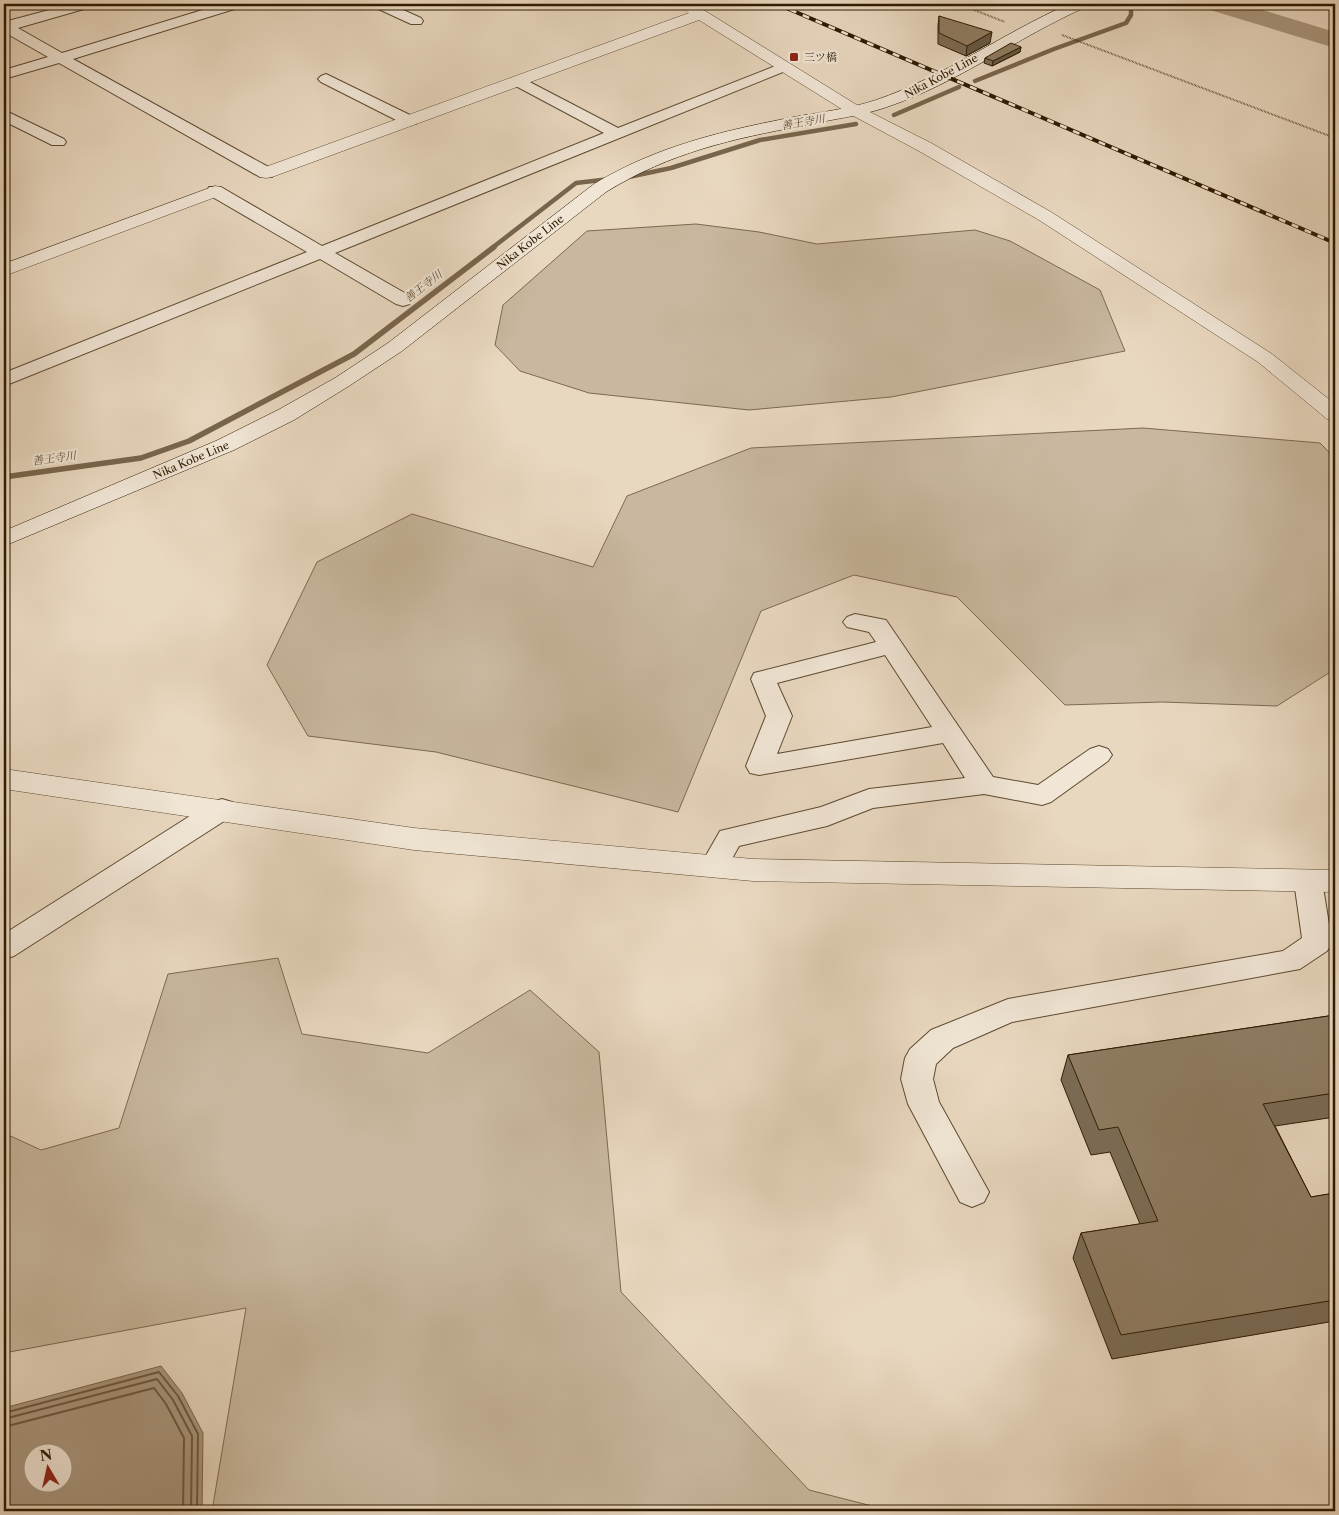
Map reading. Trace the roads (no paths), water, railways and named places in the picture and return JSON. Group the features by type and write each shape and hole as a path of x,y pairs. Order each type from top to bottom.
{"street":[{"path":"4,27 86,4"},
{"path":"4,75 236,4"},
{"path":"379,4 416,21"},
{"path":"684,4 854,110 925,147 1046,216 1265,358 1335,414"},
{"name":"Nika Kobe Line","path":"4,539 226,445 286,416 395,347 621,173 644,162 701,141 854,110 902,97 929,85 1031,27 1081,4"},
{"path":"249,179 701,14"},
{"path":"4,27 266,173"},
{"path":"4,380 783,67"},
{"path":"326,78 410,121"},
{"path":"517,82 616,133"},
{"path":"4,115 58,142"},
{"path":"4,270 224,188 319,252 404,300"},
{"path":"855,622 876,625 984,785"},
{"path":"891,646 763,679 778,716 759,766 949,733"},
{"path":"714,866 730,838 827,816 869,799 984,785 1042,795 1099,755"},
{"path":"4,779 222,809 414,839 763,870 1322,881 1317,943 1290,962 1008,1011 942,1039 921,1058 917,1078 924,1104 972,1192"},
{"path":"4,948 222,809"}],"water":[{"path":"161,1366 182,1393 203,1433 202,1511 4,1511 4,1408"}],"waterway":[{"name":"善王寺川","path":"975,81 1054,49 1126,23 1131,15 1131,4"},
{"path":"1216,4 1335,40"},
{"path":"1317,34 1335,35"},
{"name":"善王寺川","path":"894,115 959,87"},
{"name":"善王寺川","path":"624,178 671,168 760,140 856,124"},
{"name":"善王寺川","path":"492,248 576,183 610,179"},
{"name":"善王寺川","path":"4,477 141,458 189,441 354,354 494,247"}],"railway":[{"path":"777,4 1335,243"}],"place":[{"name":"三ツ橋","path":"794,57"}]}
